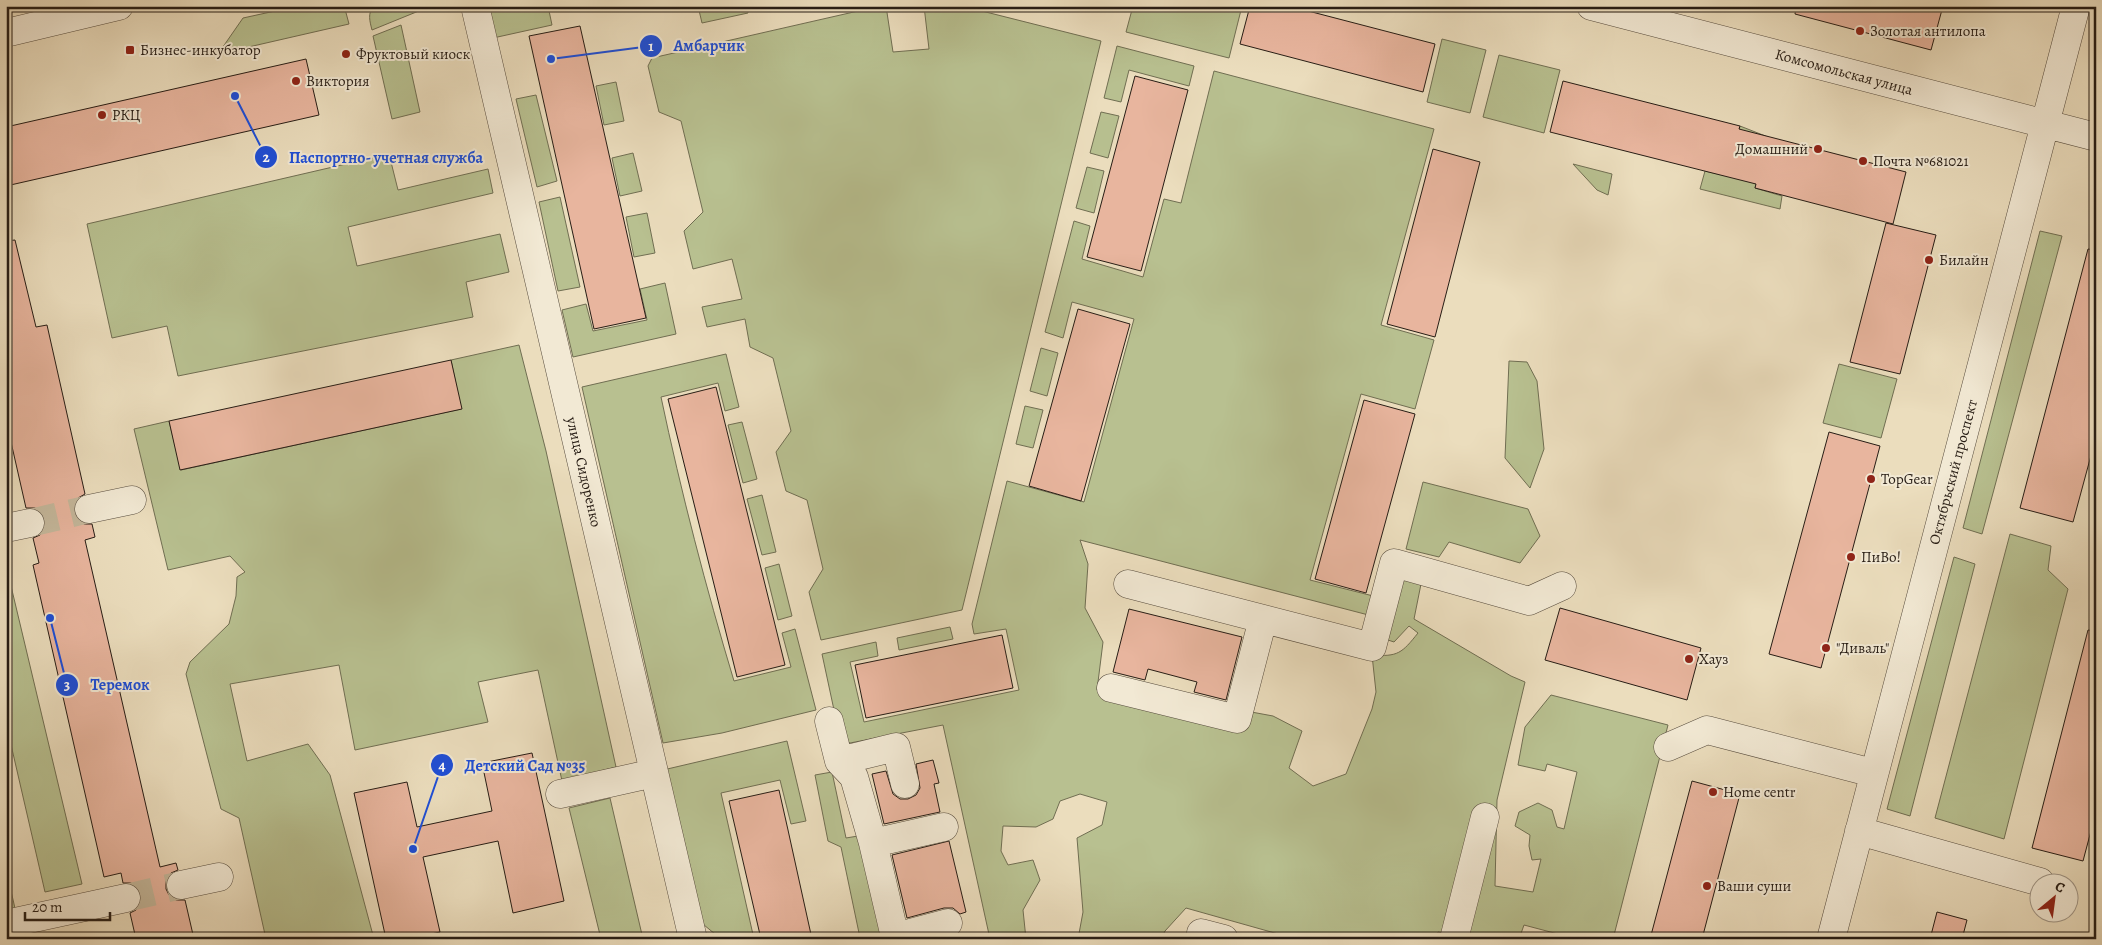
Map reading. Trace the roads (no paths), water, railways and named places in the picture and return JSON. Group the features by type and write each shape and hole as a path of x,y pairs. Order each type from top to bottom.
{"street":[{"path":"6,33 119,6"},
{"name":"улица Сидоренко","path":"475,6 693,939"},
{"name":"Комсомольская улица","path":"1591,6 2096,137"},
{"name":"Октябрьский проспект","path":"1831,939 2076,6"},
{"path":"89,509 132,500"},
{"path":"1128,584 1372,647 1394,563 1530,601 1562,586"},
{"path":"1112,688 1237,719 1263,619"},
{"path":"829,720 839,761 854,777 873,842 894,936 948,923"},
{"path":"1668,747 1707,730 1874,773"},
{"path":"839,761 896,747 905,784"},
{"path":"560,794 654,773"},
{"path":"1454,939 1484,817"},
{"path":"873,842 944,827"},
{"path":"1859,831 2030,879"},
{"path":"181,886 219,877"},
{"path":"6,924 126,898"}],"tunnel":[{"path":"30,523 89,509"},
{"path":"126,898 181,885"}],"place":[{"name":"Золотая антилопа","path":"1860,31"},
{"name":"Бизнес-инкубатор","path":"130,50"},
{"name":"Фруктовый киоск","path":"346,54"},
{"name":"Амбарчик","path":"551,59"},
{"name":"Виктория","path":"296,81"},
{"name":"Паспортно- учетная служба","path":"235,96"},
{"name":"РКЦ","path":"102,115"},
{"name":"Домашний","path":"1818,149"},
{"name":"Почта №681021","path":"1863,161"},
{"name":"Билайн","path":"1929,260"},
{"name":"TopGear","path":"1871,479"},
{"name":"ПиВо!","path":"1851,557"},
{"name":"Теремок","path":"50,618"},
{"name":"\"Диваль\"","path":"1826,648"},
{"name":"Хауз","path":"1689,659"},
{"name":"Home centr","path":"1713,792"},
{"name":"Детский Сад №35","path":"413,849"},
{"name":"Ваши суши","path":"1707,886"}]}
